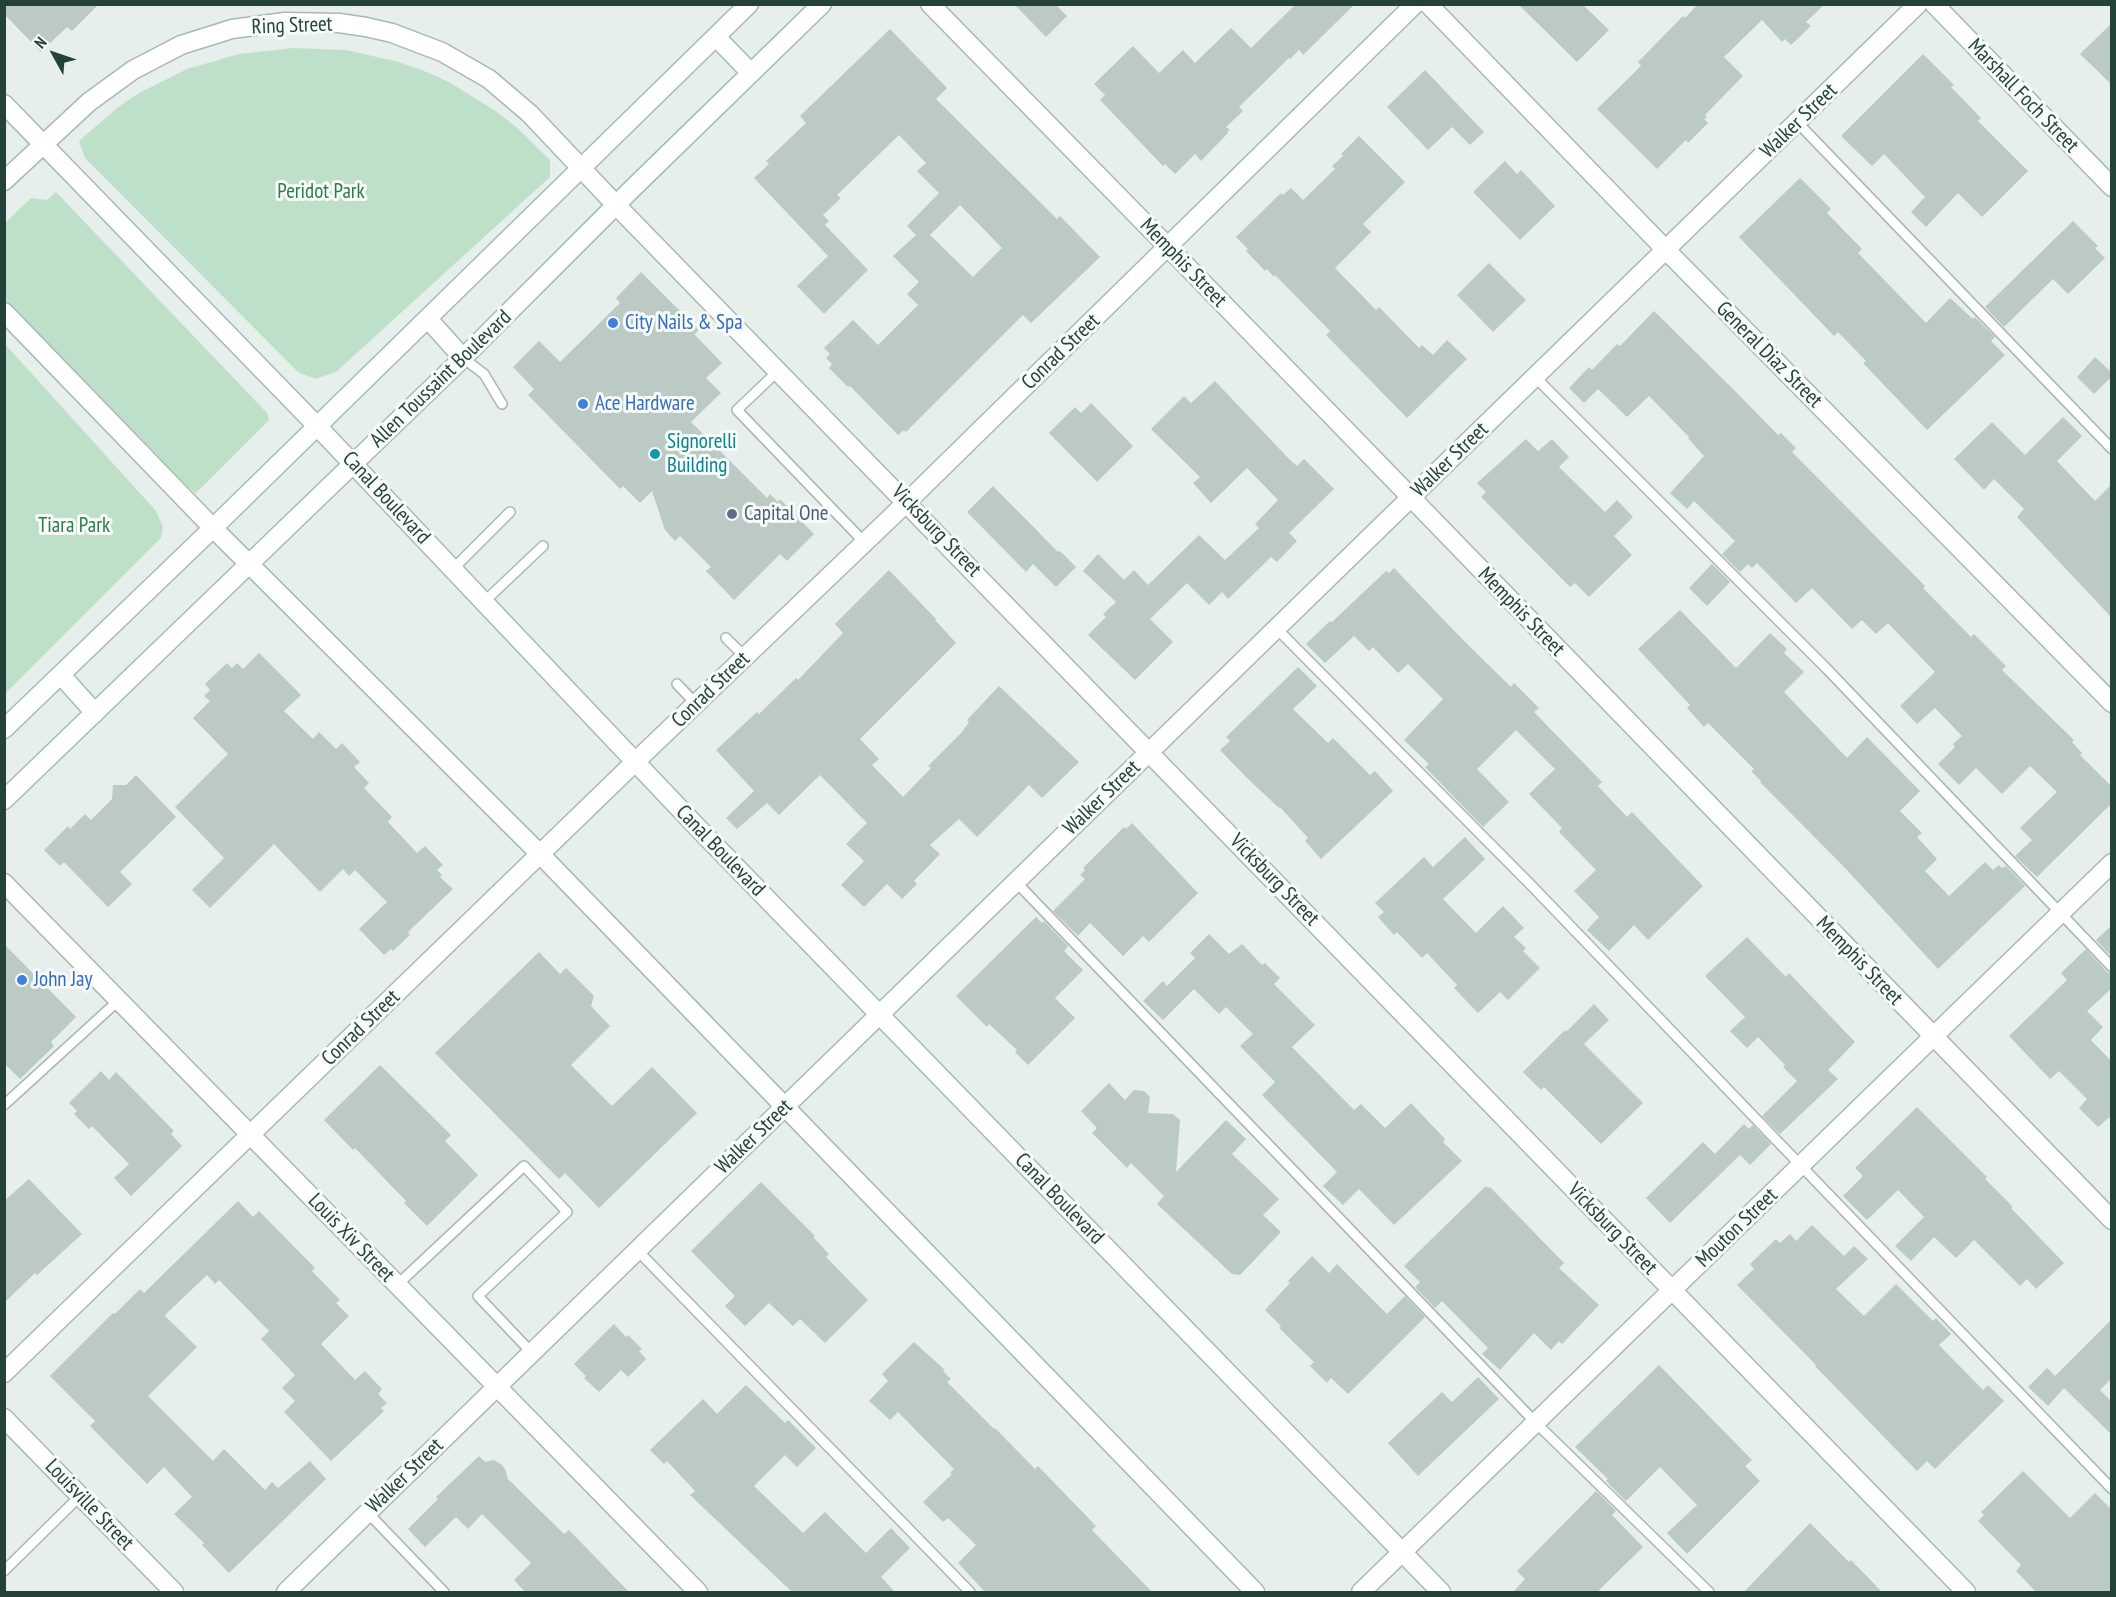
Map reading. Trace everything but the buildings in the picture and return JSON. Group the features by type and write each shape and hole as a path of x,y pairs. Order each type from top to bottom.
{"street":[{"path":"4,729 428,319 749,4"},
{"name":"Allen Toussaint Boulevard","path":"4,800 463,358 616,204 822,4"},
{"name":"Memphis Street","path":"930,4 2112,1220"},
{"name":"Conrad Street","path":"4,1373 634,762 865,543 1415,4"},
{"name":"General Diaz Street","path":"1428,4 2112,704"},
{"name":"Walker Street","path":"286,1593 1918,4"},
{"name":"Marshall Foch Street","path":"1934,4 2112,187"},
{"name":"Ring Street","path":"4,182 110,85 156,57 206,36 285,22 313,13 339,23 392,33 442,52 466,65 510,96 581,168"},
{"path":"716,37 751,73"},
{"name":"Canal Boulevard","path":"4,104 354,464 634,762 1441,1593"},
{"name":"Vicksburg Street","path":"581,168 1966,1593"},
{"path":"4,312 213,528 540,855 1255,1593"},
{"path":"428,319 463,358"},
{"path":"60,675 95,713"},
{"name":"Mouton Street","path":"1361,1593 2112,863"},
{"name":"Louis Xiv Street","path":"7,889 119,1000 698,1593"},
{"name":"Louisville Street","path":"4,1418 174,1593"}],"lane":[{"path":"1797,122 2112,448"},
{"path":"463,358 484,374 502,404"},
{"path":"779,370 737,410 865,543"},
{"path":"1535,377 1826,668 2112,967"},
{"path":"453,569 510,512"},
{"path":"484,602 543,546"},
{"path":"1276,629 1528,882 2112,1489"},
{"path":"726,638 745,657"},
{"path":"676,684 696,704"},
{"path":"1016,882 1536,1423 1709,1593"},
{"path":"4,1105 119,1000"},
{"path":"4,1089 12,1098"},
{"path":"397,1285 524,1166 567,1212 478,1296 532,1353"},
{"path":"637,1250 970,1593"},
{"path":"4,1571 80,1496"},
{"path":"368,1513 444,1593"}],"green space":[{"name":"Peridot Park","path":"293,48 346,50 399,62 424,71 449,82 494,110 515,126 550,160 550,177 336,372 315,379 298,372 85,158 79,141 117,108 139,93 187,69 239,54"},
{"path":"56,192 267,413 269,420 196,493 5,299 5,223 31,198 47,200"},
{"name":"Tiara Park","path":"5,344 156,511 163,527 161,538 5,694"}],"place":[{"name":"City Nails & Spa","path":"613,323"},
{"name":"Ace Hardware","path":"583,404"},
{"name":"Signorelli Building","path":"655,454"},
{"name":"Capital One","path":"732,514"},
{"name":"John Jay","path":"22,980"}]}
